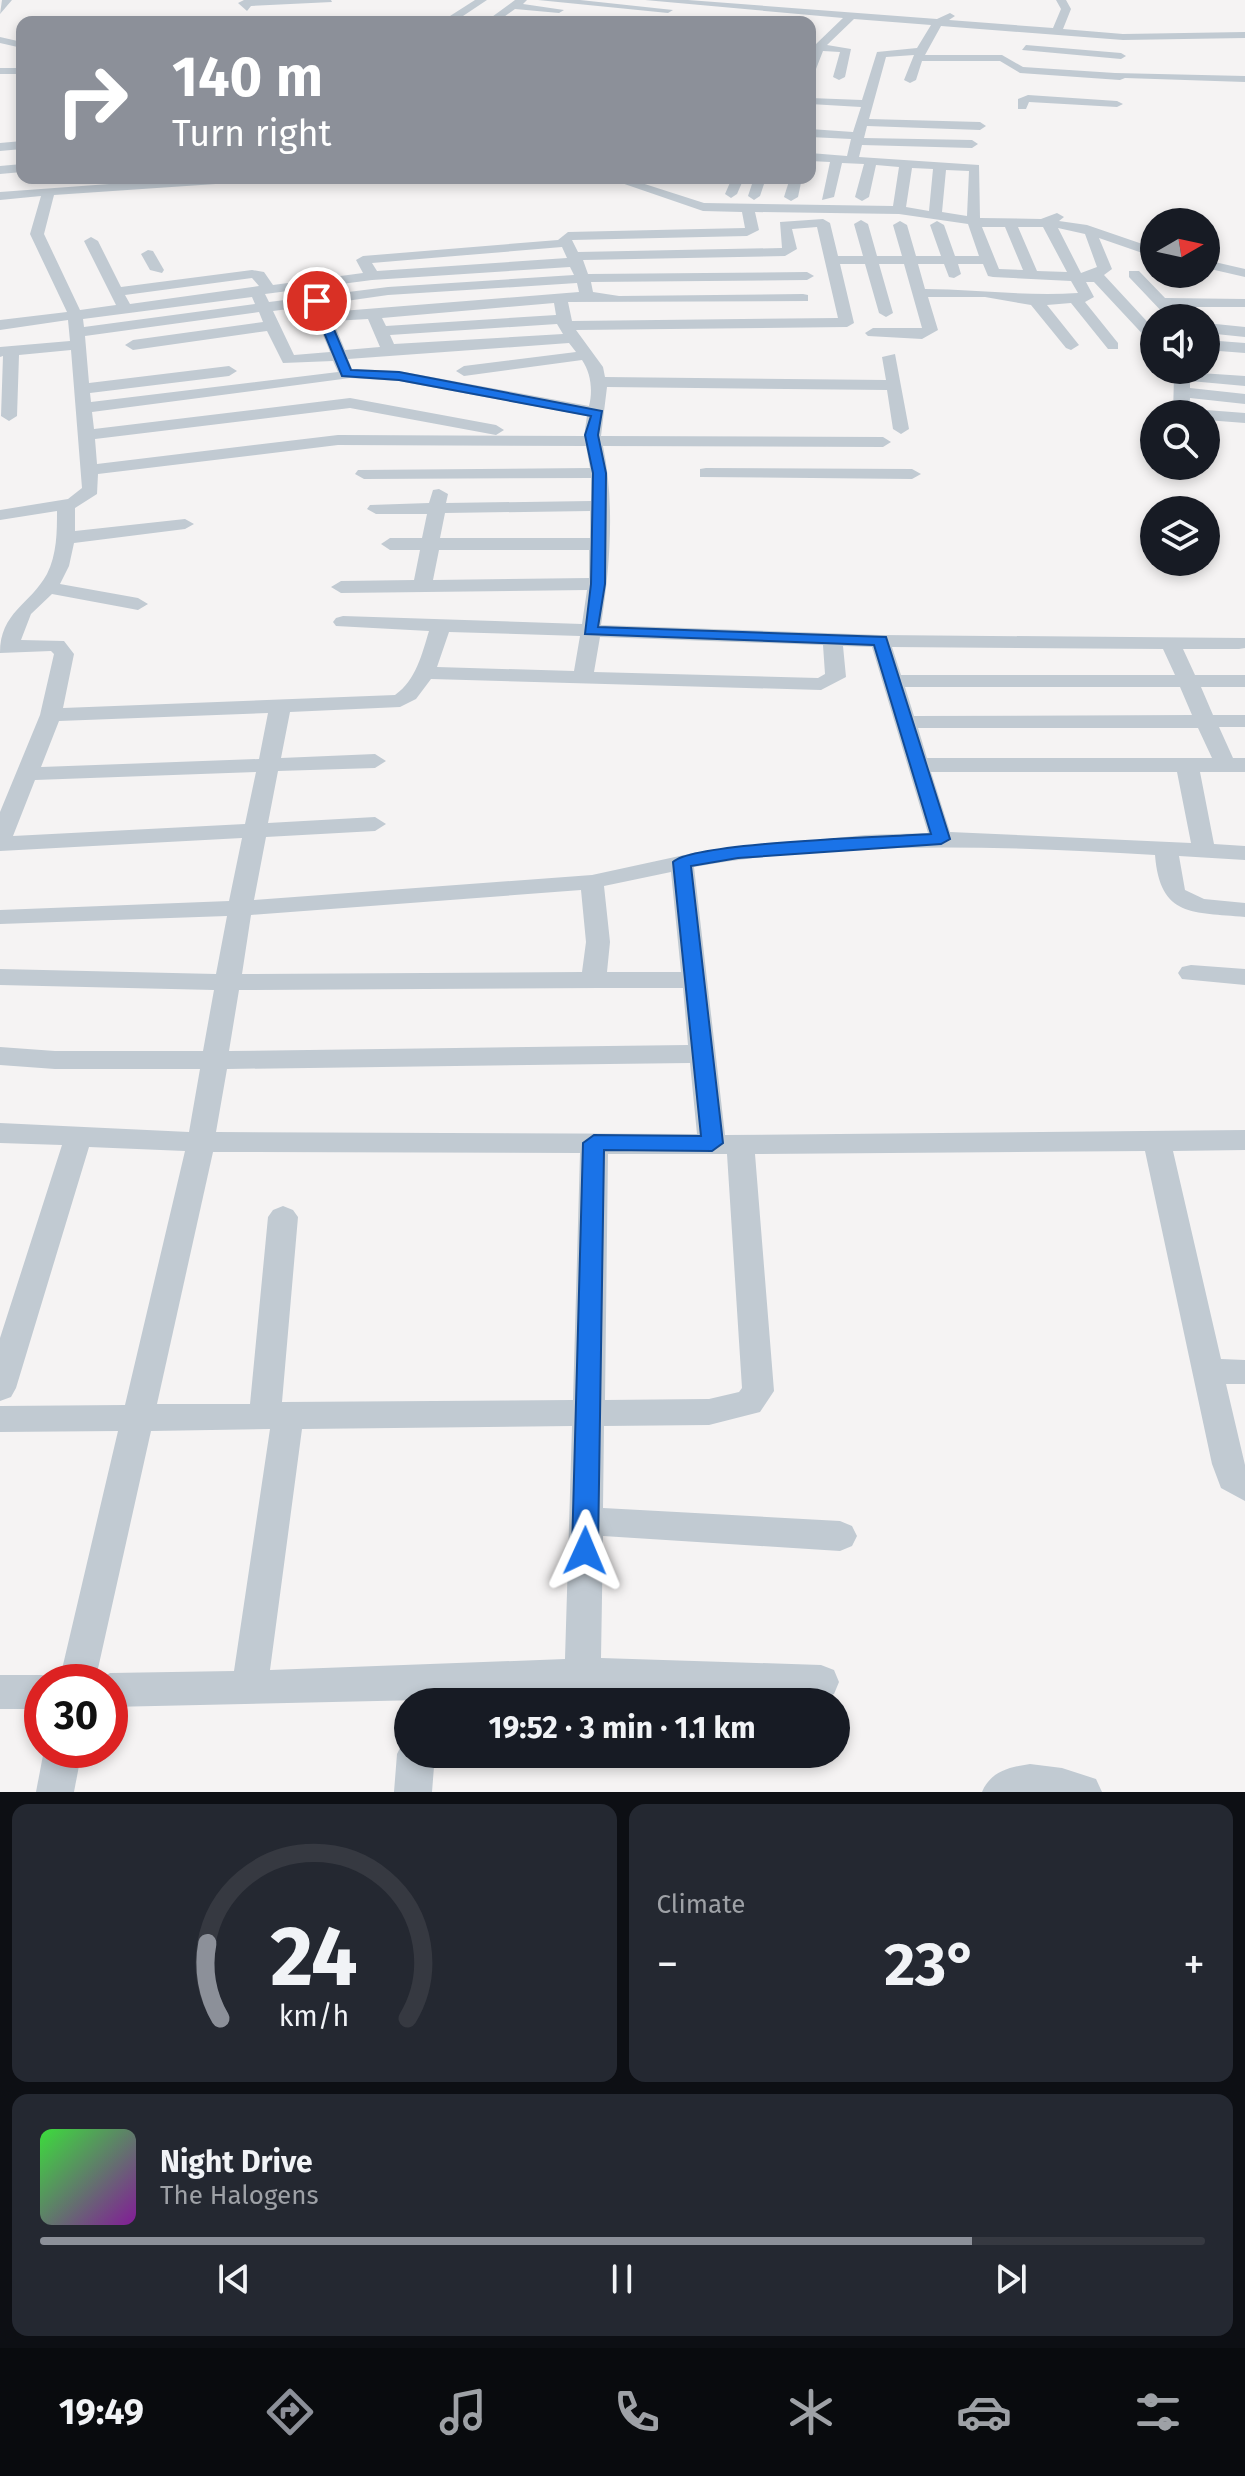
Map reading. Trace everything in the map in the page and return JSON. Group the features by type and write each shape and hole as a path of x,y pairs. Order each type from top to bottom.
{"street":[{"path":"0,11 7,0"},
{"path":"456,16 482,0"},
{"path":"650,0 809,6"},
{"path":"726,0 809,6 822,14 935,28 1027,46 1245,79"},
{"path":"1060,25 1066,9 1061,0"},
{"path":"499,16 517,3 618,15 633,4 706,16"},
{"path":"298,16 328,8"},
{"path":"255,16 249,9 328,8 431,12 439,16"},
{"path":"654,16 662,10"},
{"path":"816,20 822,14"},
{"path":"816,45 851,16"},
{"path":"910,80 935,28 952,16 1207,35 1245,35"},
{"path":"1060,25 1121,58"},
{"path":"827,197 858,138 858,120 867,104 884,51 1002,58 1020,70 1121,58 1207,35"},
{"path":"1027,46 1121,58 1245,66"},
{"path":"816,47 846,49 839,77"},
{"path":"921,52 1007,49"},
{"path":"1121,58 1137,50"},
{"path":"1022,107 1024,99 1028,98 1117,109 1121,58"},
{"path":"1029,84 1119,90"},
{"path":"825,85 871,88"},
{"path":"816,101 867,104"},
{"path":"858,120 980,126"},
{"path":"816,134 972,144"},
{"path":"816,157 975,168 969,220 997,275 1098,278 1140,323"},
{"path":"862,197 871,160"},
{"path":"906,163 899,217 920,293"},
{"path":"940,165 936,220 956,280"},
{"path":"0,181 34,200"},
{"path":"34,200 59,184"},
{"path":"0,196 34,200 136,184"},
{"path":"632,184 703,207 751,203 936,220 1048,223 1092,231 1140,246"},
{"path":"731,194 735,184"},
{"path":"587,296 565,237 750,231 751,203 758,184"},
{"path":"791,197 794,184"},
{"path":"0,515 66,505 85,498 91,490 75,314 37,234 34,200"},
{"path":"372,276 363,260 789,252 785,225 861,224 899,217"},
{"path":"1048,223 1051,218 1075,219 1140,245"},
{"path":"823,223 830,260 885,313 930,330 927,333 873,333"},
{"path":"1010,223 1033,277"},
{"path":"381,331 566,328 688,322 836,325 885,313 920,293 985,293 1036,301 1076,300 1086,296 1048,223"},
{"path":"861,224 885,313"},
{"path":"1092,231 1092,241 1105,269 1092,276"},
{"path":"683,234 704,299"},
{"path":"91,241 115,276 117,292 124,308"},
{"path":"1131,244 1140,271 1161,302 1245,303"},
{"path":"148,254 158,270"},
{"path":"9,416 9,347 3,320 572,254"},
{"path":"830,260 988,260"},
{"path":"1220,267 1245,273"},
{"path":"117,292 259,275 265,308 289,360 339,357 566,328"},
{"path":"9,347 78,339 129,326 388,291 583,279 807,276"},
{"path":"324,317 587,296 619,300 803,298"},
{"path":"560,298 566,328 595,367 599,382 595,425 600,473 598,584 583,678"},
{"path":"1076,300 1113,346"},
{"path":"317,301 346,373"},
{"path":"1036,301 1071,345"},
{"path":"373,314 389,349"},
{"path":"82,389 137,363 223,352 275,325"},
{"path":"129,326 137,363"},
{"path":"1220,329 1245,332"},
{"path":"1220,346 1245,348"},
{"path":"137,363 223,352"},
{"path":"223,352 235,389"},
{"path":"464,371 586,355"},
{"path":"890,357 901,429"},
{"path":"1220,362 1245,364"},
{"path":"513,366 514,397"},
{"path":"84,408 346,373 399,376 514,397 595,425 776,441 883,442"},
{"path":"1220,380 1245,381"},
{"path":"599,382 893,385"},
{"path":"1198,384 1245,399"},
{"path":"87,435 350,403 550,441"},
{"path":"1220,416 1245,418"},
{"path":"90,470 311,442 550,441 595,425"},
{"path":"423,585 449,441"},
{"path":"776,441 779,472"},
{"path":"364,474 600,473"},
{"path":"706,473 912,474"},
{"path":"66,505 63,558 47,587 14,621 5,647 44,644 61,648 64,654 51,715 0,842 375,824"},
{"path":"376,509 599,506"},
{"path":"66,538 185,524"},
{"path":"390,544 599,544"},
{"path":"341,587 598,584"},
{"path":"47,587 138,604"},
{"path":"343,622 880,641 1239,643"},
{"path":"51,715 386,704 400,701 420,680 441,625"},
{"path":"420,680 583,678 829,683 836,677 832,639"},
{"path":"880,641 941,839"},
{"path":"1170,642 1205,721 1235,764"},
{"path":"893,681 1245,681"},
{"path":"81,1664 201,1142 240,908 280,707"},
{"path":"906,722 1245,721"},
{"path":"26,774 375,761"},
{"path":"1187,764 1204,851"},
{"path":"923,777 1235,764"},
{"path":"0,917 240,908 592,882 738,853 941,839 1245,853"},
{"path":"1166,849 1171,887 1176,895 1202,905 1245,910"},
{"path":"0,1419 277,1413 721,1411 749,1403 758,1391 726,1143 703,1054 682,862"},
{"path":"592,882 598,942 593,982"},
{"path":"1191,973 1245,977"},
{"path":"0,977 228,982 695,980"},
{"path":"0,1056 55,1060 215,1060 703,1054"},
{"path":"3,1138 594,1143 1245,1140"},
{"path":"0,1388 78,1138"},
{"path":"1157,1141 1228,1464 1233,1478 1245,1487"},
{"path":"583,1674 594,1143"},
{"path":"250,1687 277,1413 283,1217"},
{"path":"1207,1371 1245,1372"},
{"path":"586,1521 840,1536"},
{"path":"457,1688 583,1674 821,1682"},
{"path":"128,1690 250,1687 394,1691"},
{"path":"0,1692 24,1692"},
{"path":"55,1792 60,1768"},
{"path":"413,1792 415,1768"},
{"path":"1001,1792 1019,1782 1048,1783 1083,1792"}],"route":[{"path":"317,301 346,373 399,376 598,413 592,435 598,451 600,473 598,584 590,631 880,641 941,839 738,853 682,862 712,1143 594,1143 585,1551"}]}
